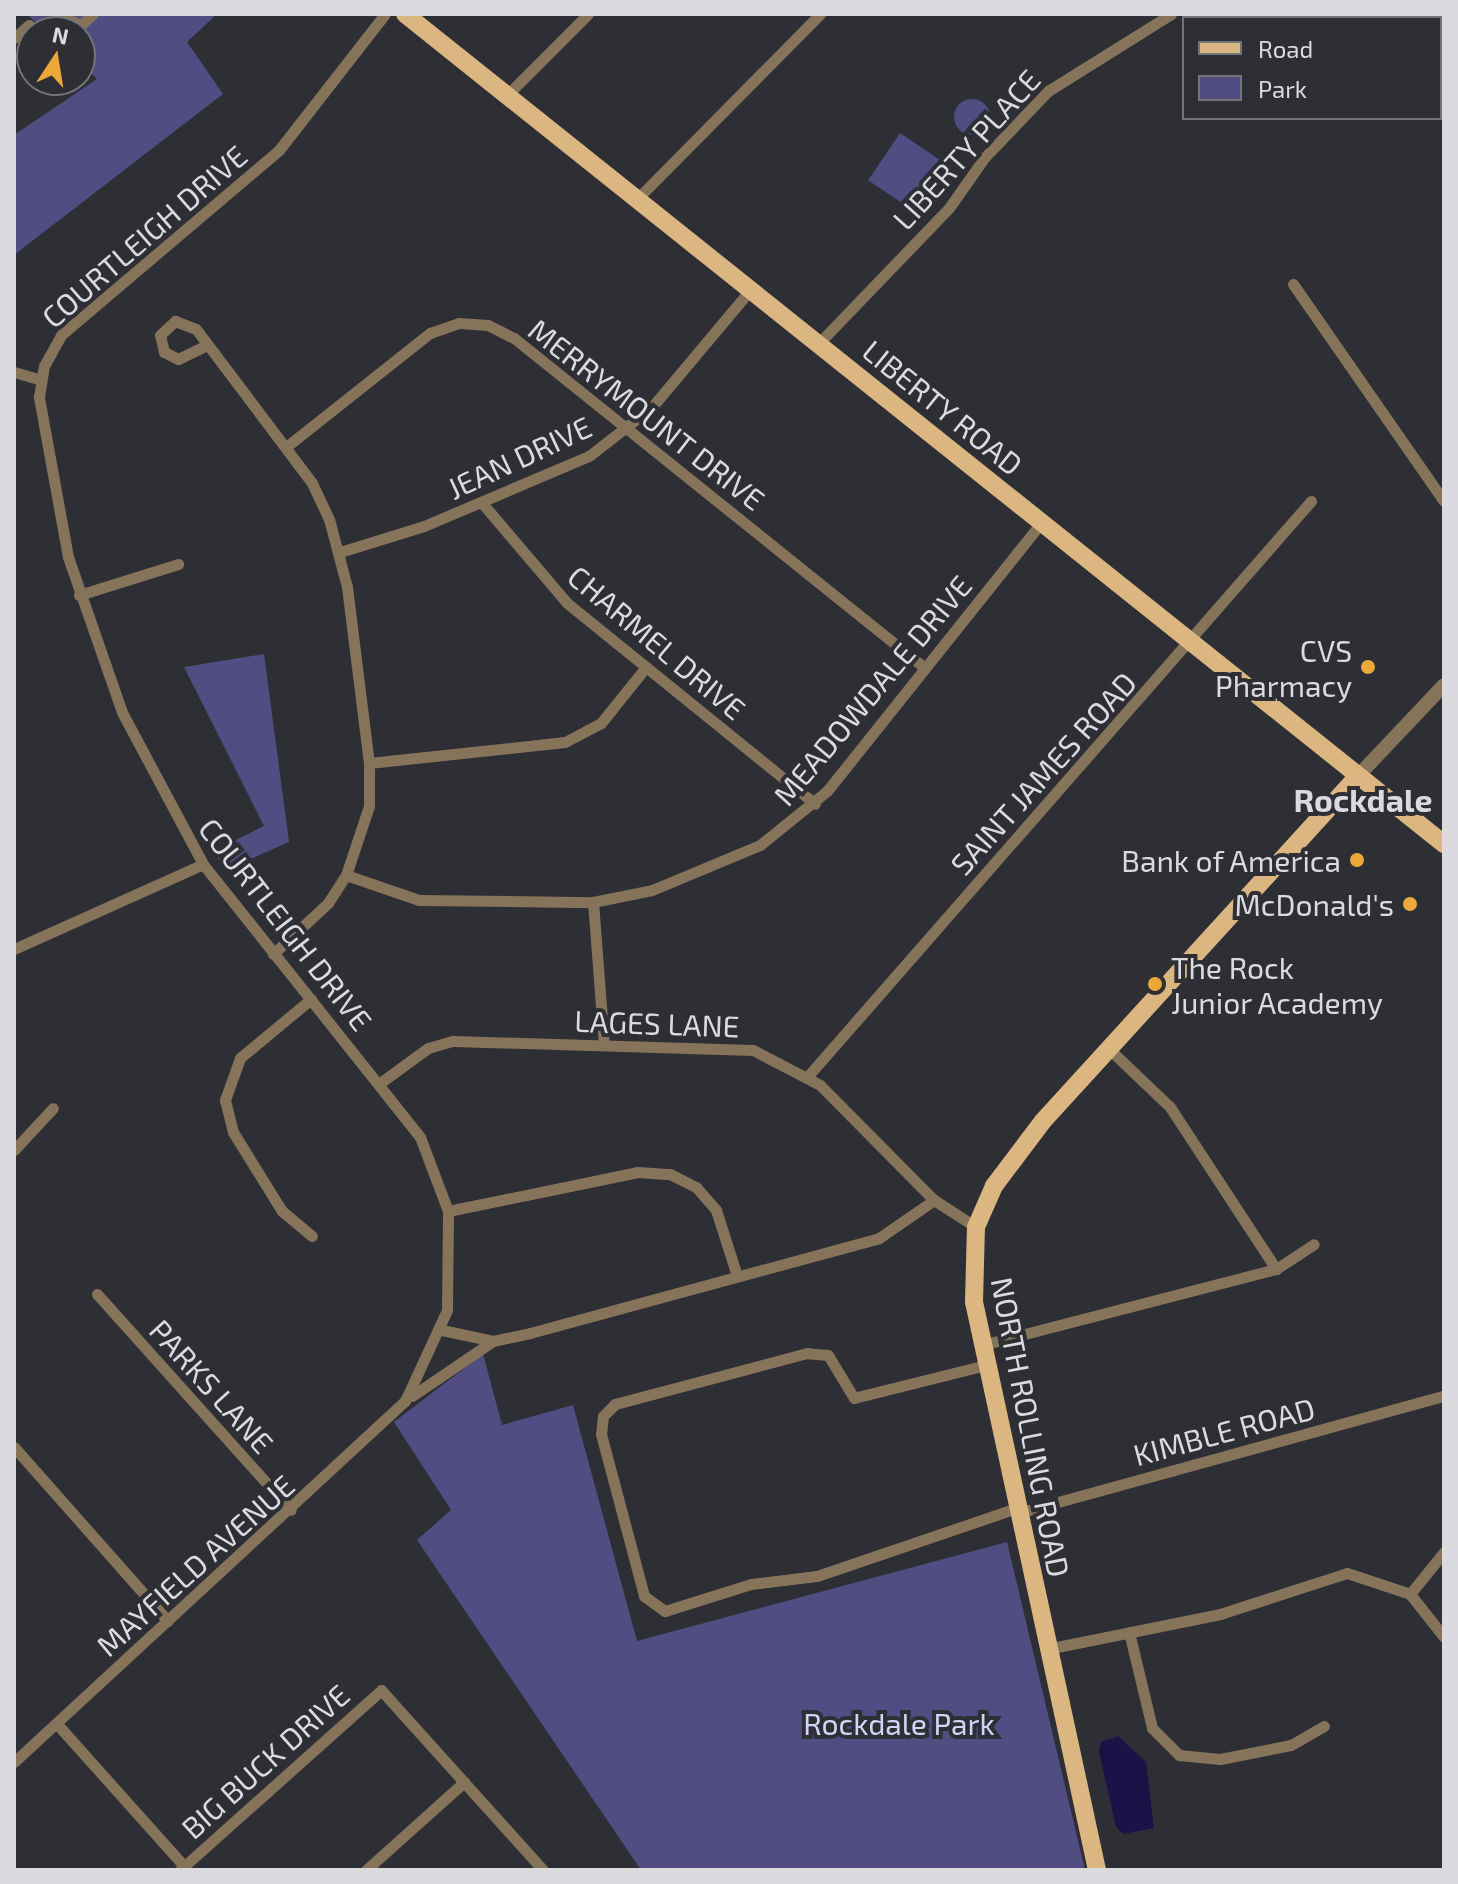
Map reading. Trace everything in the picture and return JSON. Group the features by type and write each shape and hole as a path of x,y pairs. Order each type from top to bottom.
{"main road":[{"name":"LIBERTY ROAD","path":"405,14 1444,844"},
{"name":"NORTH ROLLING ROAD","path":"1097,1870 982,1345 970,1279 976,1227 1014,1156 1106,1047 1358,776"}],"street":[{"path":"56,14 81,25 93,14"},
{"name":"COURTLEIGH DRIVE","path":"385,14 279,150 61,335 39,379 57,506 79,595 144,761 203,864 380,1083 426,1147 448,1211 452,1257 442,1330"},
{"path":"508,94 588,14"},
{"path":"638,198 820,14"},
{"name":"LIBERTY PLACE","path":"819,343 949,208 984,158 1048,91 1171,14"},
{"path":"1293,284 1444,501"},
{"name":"JEAN DRIVE","path":"340,552 482,503 570,467 629,429 751,289"},
{"name":"MERRYMOUNT DRIVE","path":"286,447 430,333 459,323 514,338 925,668"},
{"path":"207,345 312,483 340,552 369,763 369,806 346,875 328,903 273,954"},
{"path":"14,372 39,379"},
{"name":"SAINT JAMES ROAD","path":"808,1076 1192,643 1311,501"},
{"name":"CHARMEL DRIVE","path":"482,503 551,587 815,804"},
{"name":"MEADOWDALE DRIVE","path":"346,875 419,900 593,902 652,890 760,845 815,804 1042,522"},
{"path":"79,595 178,564"},
{"path":"369,763 565,742 601,723 646,667"},
{"name":"NORTH ROLLING ROAD","path":"1358,776 1444,685"},
{"path":"14,949 203,864"},
{"path":"593,902 604,1044"},
{"path":"311,999 240,1058 225,1100 233,1132 282,1211 312,1236"},
{"name":"LAGES LANE","path":"380,1083 441,1043 738,1048 808,1076 934,1200 976,1227"},
{"path":"1106,1047 1170,1107 1276,1269"},
{"path":"14,1150 53,1108"},
{"path":"448,1211 638,1172 670,1174 696,1187 716,1210 737,1276"},
{"name":"MAYFIELD AVENUE","path":"14,1762 291,1510 405,1401 493,1341 879,1238 934,1200"},
{"path":"982,1345 1276,1269 1314,1244"},
{"name":"PARKS LANE","path":"97,1294 291,1510"},
{"name":"MAYFIELD AVENUE","path":"405,1401 442,1330 493,1341"},
{"name":"KIMBLE ROAD","path":"986,1365 854,1398 828,1355 807,1353 615,1404 603,1416 601,1434 644,1596 665,1611 751,1584 817,1576 1017,1510 1444,1396"},
{"path":"14,1447 168,1621"},
{"path":"1410,1594 1444,1552"},
{"path":"1047,1649 1220,1614 1329,1575 1378,1578 1410,1594 1444,1637"},
{"path":"1129,1632 1152,1728 1179,1755 1234,1757 1291,1745 1324,1726"},
{"name":"BIG BUCK DRIVE","path":"182,1868 381,1690 543,1870"},
{"path":"57,1724 182,1868"},
{"path":"366,1870 464,1782"}],"green space":[{"path":"27,14 217,14 187,42 223,94 14,255 14,135 72,96 96,96 96,16"},
{"path":"972,99 985,104 990,117 985,130 972,135 959,130 954,117 959,104"},
{"path":"900,133 949,166 917,213 868,180"},
{"path":"264,654 289,842 226,870 213,851 264,826 184,667"},
{"name":"Rockdale Park","path":"483,1354 502,1425 573,1405 637,1641 1007,1542 1085,1870 641,1870 417,1540 451,1510 394,1422"}],"shaded area":[{"path":"1118,1736 1146,1762 1154,1828 1123,1834 1116,1827 1099,1752 1101,1742"}],"place":[{"name":"CVS Pharmacy","path":"1368,667"},
{"name":"Bank of America","path":"1357,860"},
{"name":"McDonald's","path":"1410,904"},
{"name":"The Rock Junior Academy","path":"1155,984"}],"district":[{"name":"Rockdale","path":"1363,799"}]}
